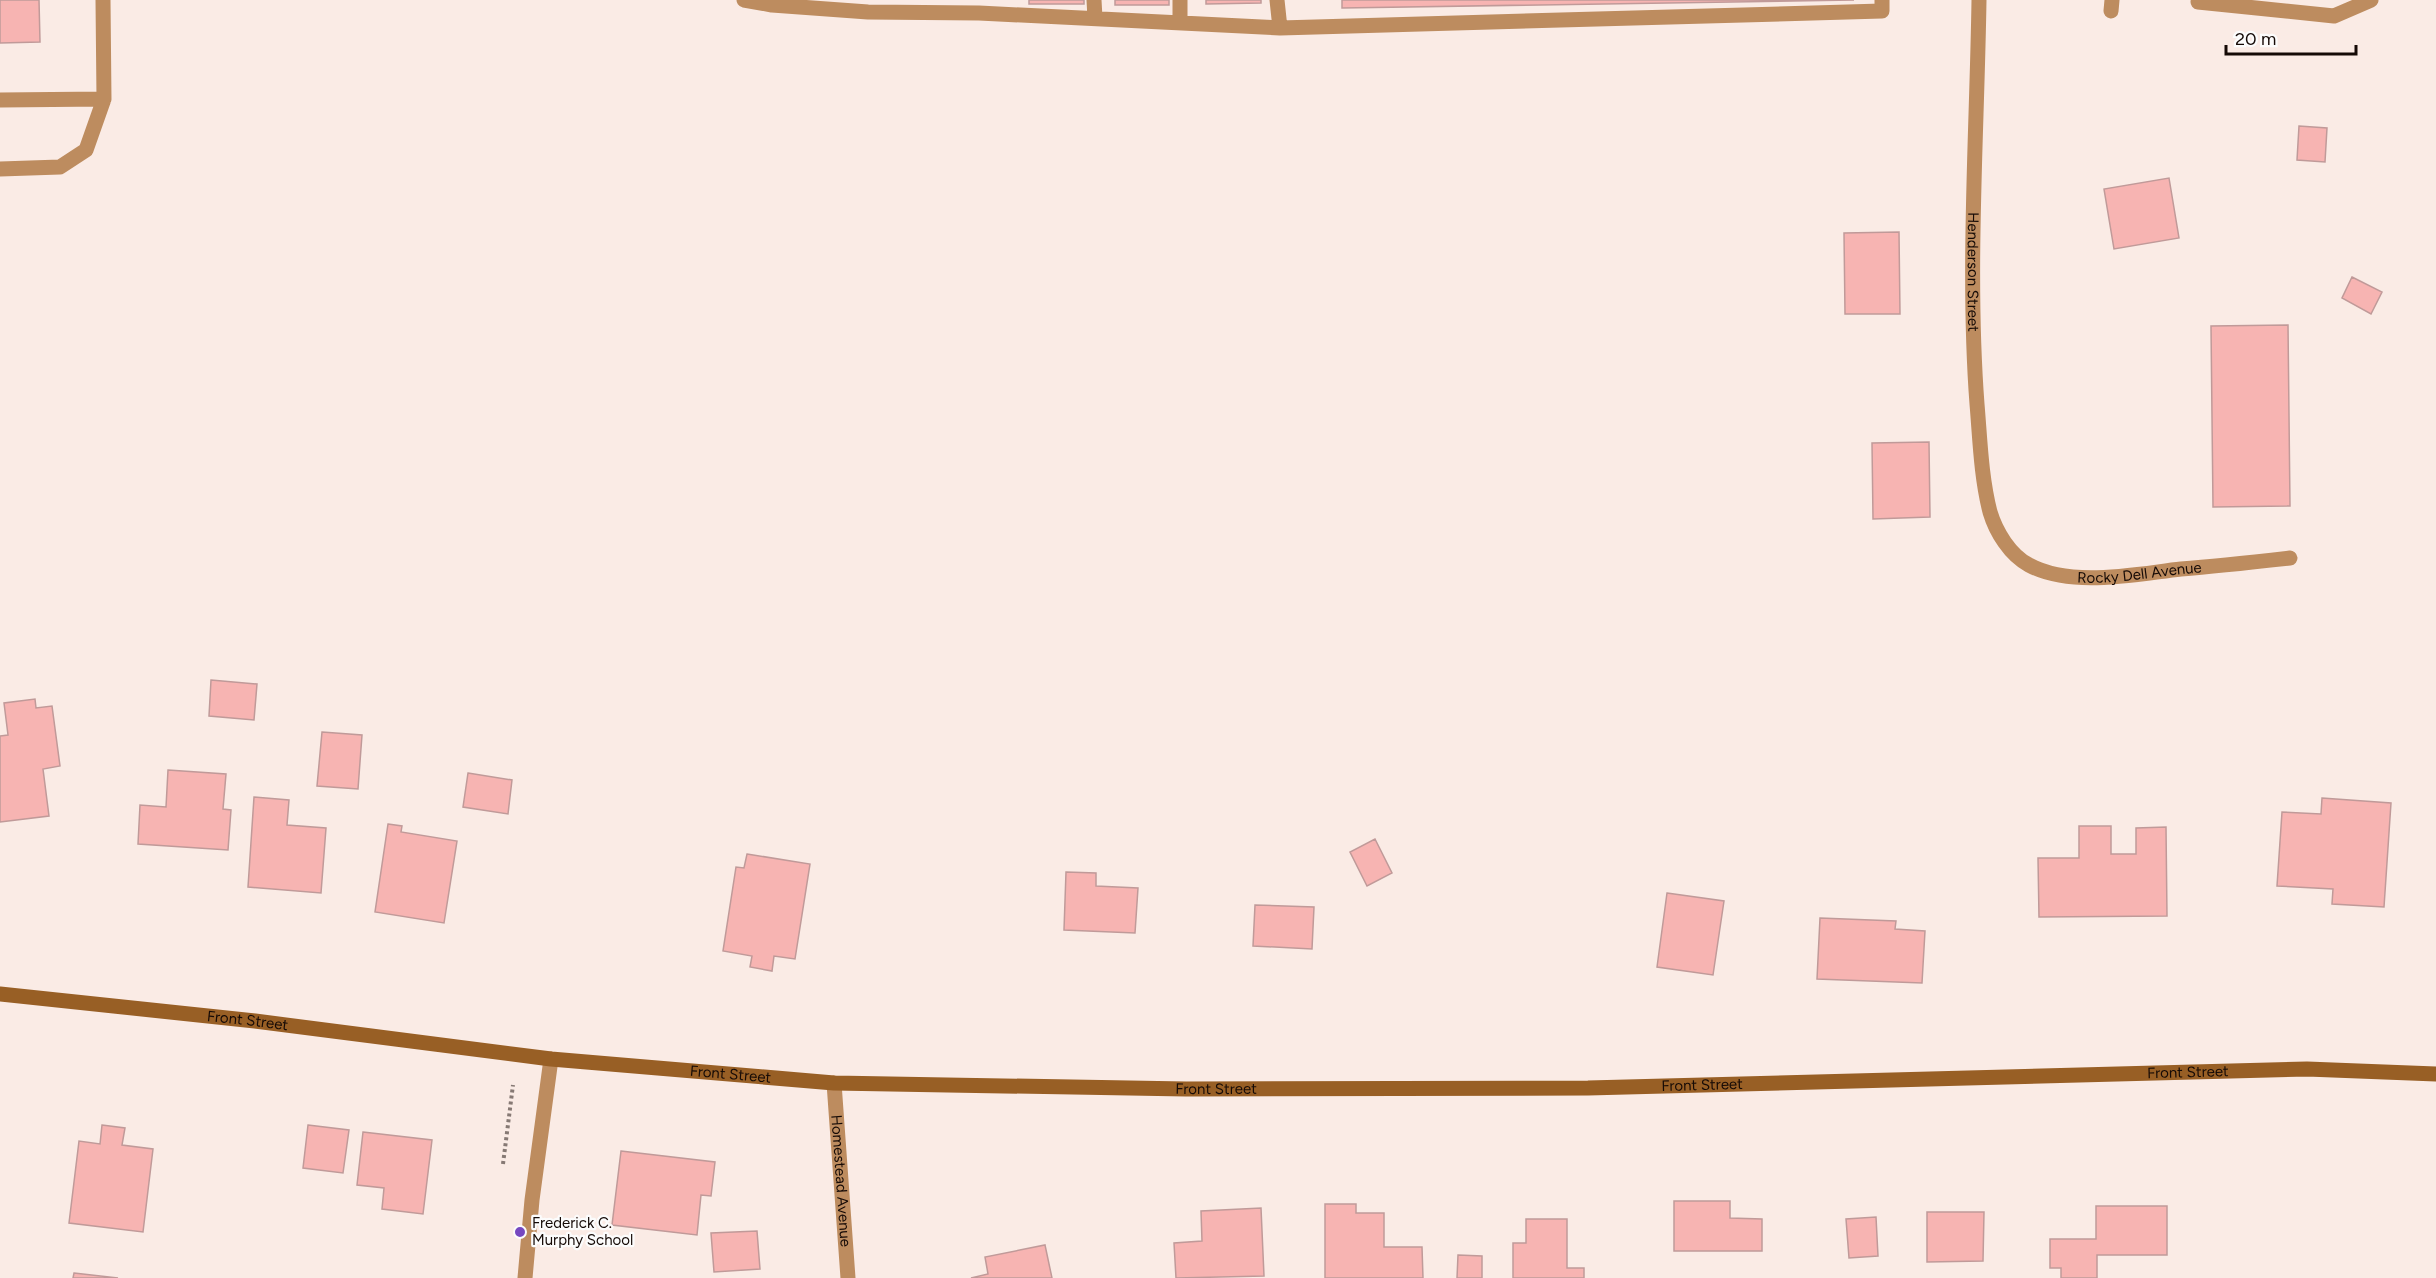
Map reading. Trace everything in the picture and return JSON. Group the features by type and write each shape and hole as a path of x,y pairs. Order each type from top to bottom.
{"street":[{"path":"0,169 60,167 86,150 104,99 103,0"},
{"path":"744,0 868,6 976,7 1095,18 1280,28 1882,11 1882,0"},
{"path":"1094,0 1095,18"},
{"path":"1180,0 1180,23"},
{"path":"1277,0 1280,28"},
{"name":"Henderson Street","path":"1979,0 1972,338 1983,475 1991,513 2002,538"},
{"path":"2198,2 2334,16 2371,0"},
{"path":"0,100 104,99"},
{"name":"Rocky Dell Avenue","path":"2002,538 2015,555 2029,565 2050,573 2077,577 2110,577 2290,558"},
{"name":"Front Street","path":"0,994 255,1021 551,1059 834,1083 1186,1089 1588,1088 2295,1070 2436,1074"},
{"path":"525,1278 532,1200 551,1059"},
{"name":"Homestead Avenue","path":"834,1083 848,1278"}],"building":[{"path":"0,0 39,0 40,42 0,43"},
{"path":"1029,0 1084,0 1084,4 1029,4"},
{"path":"1115,0 1169,0 1169,5 1115,5"},
{"path":"1206,0 1261,0 1261,3 1206,4"},
{"path":"1342,0 1854,0 1342,8"},
{"path":"2299,126 2327,128 2325,162 2297,160"},
{"path":"2169,178 2179,238 2114,249 2104,189"},
{"path":"1899,232 1900,314 1845,314 1844,233"},
{"path":"2352,277 2382,292 2371,314 2342,298"},
{"path":"2288,325 2290,506 2213,507 2211,326"},
{"path":"1929,442 1930,517 1873,519 1872,443"},
{"path":"211,680 257,684 254,720 209,716"},
{"path":"35,699 36,708 52,706 60,766 43,769 49,816 0,822 0,736 8,735 4,703"},
{"path":"322,732 362,735 358,789 317,786"},
{"path":"168,770 226,774 223,809 231,810 228,850 138,844 140,805 166,807"},
{"path":"468,773 512,780 508,814 463,807"},
{"path":"254,797 289,800 287,825 326,828 321,893 248,887"},
{"path":"2322,798 2391,803 2384,907 2332,904 2333,889 2277,886 2282,812 2321,814"},
{"path":"388,824 402,826 401,832 457,841 444,923 375,912"},
{"path":"2079,826 2111,826 2111,854 2136,854 2136,828 2166,827 2167,916 2039,917 2038,858 2079,858"},
{"path":"1375,839 1392,873 1367,886 1350,852"},
{"path":"747,854 810,864 795,959 774,956 772,971 750,967 752,956 723,951 736,867 744,868"},
{"path":"1066,872 1096,873 1096,886 1138,888 1135,933 1064,930"},
{"path":"1667,893 1724,901 1713,975 1657,967"},
{"path":"1255,905 1314,907 1312,949 1253,946"},
{"path":"1820,918 1896,921 1895,929 1925,931 1922,983 1817,979"},
{"path":"102,1125 125,1128 122,1145 153,1149 143,1232 69,1223 79,1141 100,1144"},
{"path":"308,1125 349,1130 343,1173 303,1168"},
{"path":"363,1132 432,1140 423,1214 382,1209 384,1188 357,1185"},
{"path":"621,1151 715,1162 711,1196 701,1195 697,1235 612,1225"},
{"path":"1674,1201 1730,1201 1730,1218 1762,1219 1762,1251 1674,1251"},
{"path":"1325,1204 1356,1204 1356,1213 1384,1213 1384,1247 1422,1247 1423,1278 1325,1278"},
{"path":"2096,1206 2167,1206 2167,1255 2097,1255 2097,1278 2061,1278 2061,1268 2050,1268 2050,1239 2096,1239"},
{"path":"1261,1208 1264,1276 1176,1278 1174,1243 1202,1241 1201,1211"},
{"path":"1927,1212 1984,1212 1983,1261 1927,1262"},
{"path":"1876,1217 1878,1256 1849,1258 1846,1219"},
{"path":"1526,1219 1567,1219 1567,1268 1584,1268 1584,1278 1513,1278 1513,1243 1526,1243"},
{"path":"757,1231 760,1269 714,1272 711,1233"},
{"path":"1045,1245 1052,1278 971,1278 988,1274 985,1257"},
{"path":"1458,1255 1482,1256 1482,1278 1457,1278"},
{"path":"74,1273 118,1278 73,1278"}],"place":[{"name":"Frederick C. Murphy School","path":"520,1232"}]}
